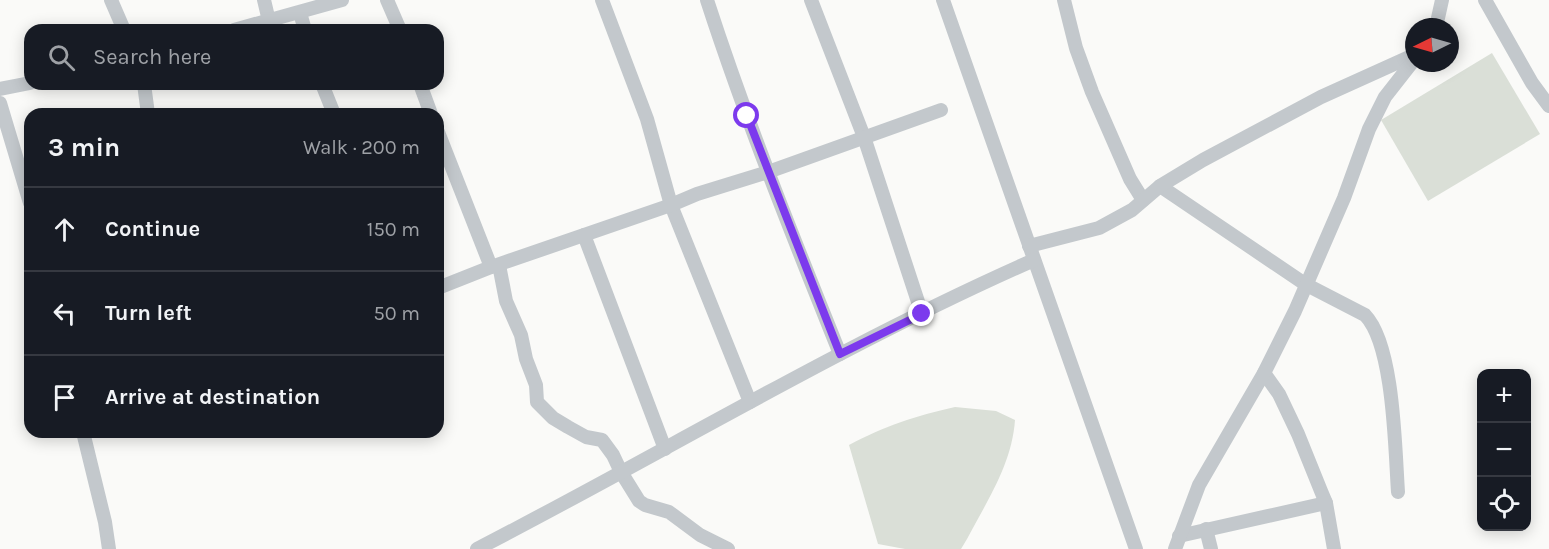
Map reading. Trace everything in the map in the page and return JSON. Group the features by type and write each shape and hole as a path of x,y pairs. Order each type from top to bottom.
{"street":[{"path":"111,0 121,24"},
{"path":"264,0 269,21"},
{"path":"257,24 342,0"},
{"path":"387,0 397,24"},
{"path":"602,0 647,119 671,206 750,402"},
{"path":"707,0 768,172 840,354"},
{"path":"811,0 864,137 922,314"},
{"path":"943,0 1136,549"},
{"path":"1064,0 1076,48 1092,92 1130,179 1143,200"},
{"path":"1438,18 1442,0"},
{"path":"1485,0 1532,83 1549,106"},
{"path":"300,13 303,24"},
{"path":"1029,246 1099,228 1132,210 1160,186 1203,159 1321,97 1405,59"},
{"path":"1177,542 1199,485 1264,373 1295,311 1344,198 1369,129 1385,97 1405,71"},
{"path":"0,89 24,84"},
{"path":"145,90 147,108"},
{"path":"324,90 332,108"},
{"path":"422,90 429,108"},
{"path":"0,103 24,183"},
{"path":"444,286 671,206 697,194 768,172 941,110"},
{"path":"444,146 495,266 506,301 521,335 536,384 537,402 553,418 568,428 586,437 602,440 613,454 639,501 645,506 669,512 700,535 728,549"},
{"path":"1160,186 1305,284 1365,315 1372,322 1384,357 1388,380 1394,425 1398,492"},
{"path":"584,235 665,448"},
{"path":"477,549 498,544 621,472 840,354 980,284 1034,260"},
{"path":"1264,373 1279,394 1326,502 1334,549"},
{"path":"84,438 105,522 109,549"},
{"path":"1177,542 1206,529 1326,502"},
{"path":"1206,529 1211,549"}],"shaded area":[{"path":"1492,53 1540,134 1428,201 1381,120"},
{"path":"955,407 996,411 1015,420 1004,467 967,539 961,549 905,549 878,544 849,445 900,422"}],"route":[{"path":"747,116 840,354 922,314"}]}
